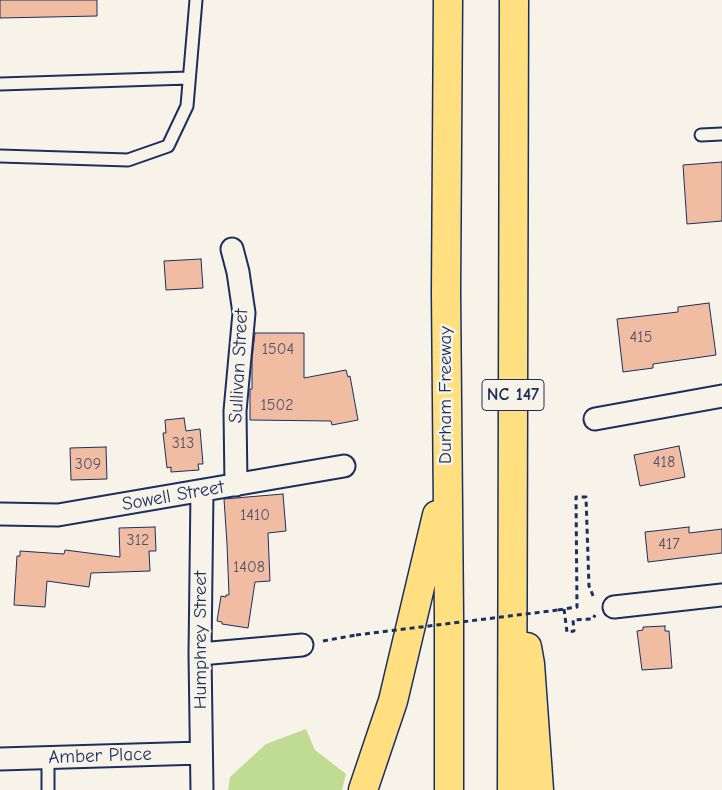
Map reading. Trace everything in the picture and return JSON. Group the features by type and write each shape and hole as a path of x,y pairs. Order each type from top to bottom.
{"highway":[{"name":"Durham Freeway","path":"448,0 446,282 449,790"},
{"name":"NC 147","path":"512,790 514,0"},
{"path":"364,790 393,701 447,474"},
{"path":"512,582 530,664 539,790"}],"street":[{"name":"Sullivan Street","path":"232,249 238,272 244,313 235,411 236,485"},
{"path":"594,418 722,396"},
{"name":"Sowell Street","path":"0,514 58,515 344,466"},
{"name":"Humphrey Street","path":"202,491 200,654 202,790"},
{"path":"606,608 722,595"},
{"path":"200,654 302,645"},
{"name":"Amber Place","path":"0,759 201,753"}],"lane":[{"path":"0,156 128,160 168,146 187,106 196,0"},
{"path":"0,84 189,78"},
{"path":"701,135 722,134"},
{"path":"48,757 48,790"}],"path":[{"path":"302,645 356,634 577,607 576,497 586,498 589,586"},
{"path":"564,609 567,632 574,631 574,620 593,619 606,608"}],"green space":[{"path":"306,729 315,750 346,774 342,790 228,790 230,777 266,744"}],"building":[{"path":"0,0 97,0 97,16 0,18"},
{"path":"722,162 722,221 687,224 683,165"},
{"path":"201,259 203,288 166,290 164,261"},
{"path":"709,303 716,355 653,364 653,368 623,372 617,319 678,312 678,307"},
{"path":"255,333 304,333 304,378 346,370 348,377 350,376 358,420 332,425 331,421 250,420 250,389 252,389 252,359"},
{"path":"184,418 186,431 200,429 203,464 198,464 199,470 171,472 171,467 167,468 163,433 166,433 165,420"},
{"path":"679,446 685,477 640,486 634,455"},
{"path":"106,447 107,479 71,480 70,448"},
{"path":"283,494 286,531 268,533 270,581 255,582 248,628 222,624 222,622 217,621 221,596 226,597 226,595 229,595 224,499"},
{"path":"155,527 156,551 149,551 150,571 91,573 89,587 47,581 45,607 14,605 17,556 20,556 20,551 64,554 65,550 120,557 119,528"},
{"path":"689,527 689,533 722,529 722,553 648,562 645,532"},
{"path":"665,626 665,631 669,631 672,668 642,670 637,631 643,630 643,627"}]}
